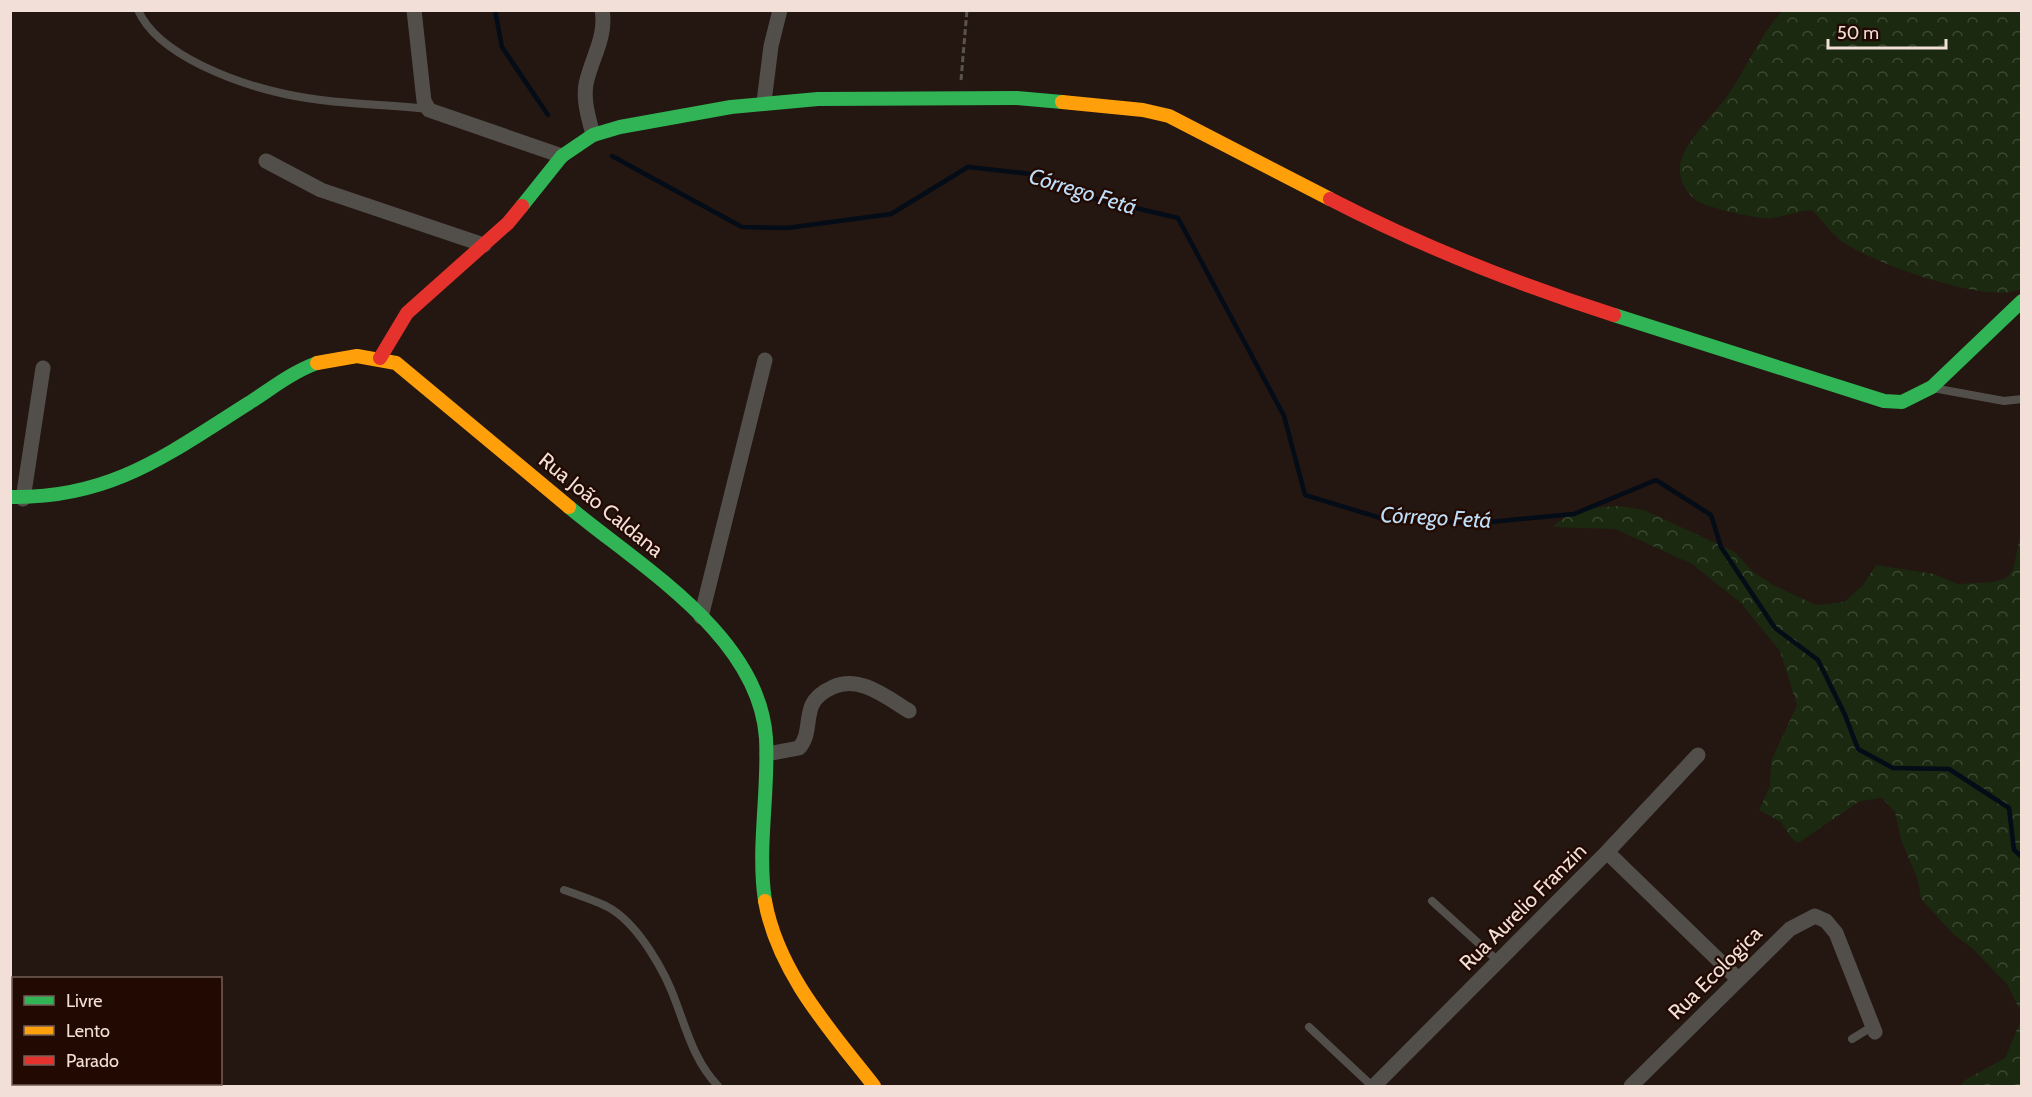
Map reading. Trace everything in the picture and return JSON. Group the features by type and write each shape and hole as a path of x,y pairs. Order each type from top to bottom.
{"street":[{"path":"414,10 424,101 429,110 562,156"},
{"path":"593,135 585,99 586,84 601,38 604,22 602,10"},
{"path":"764,102 771,46 780,10"},
{"path":"380,358 407,313 508,223 562,156 593,135 620,127 764,102 960,97 1143,110 1169,116 1374,222 1539,291 1884,401 1902,402 1932,387 2022,302"},
{"path":"266,161 321,190 484,245"},
{"name":"Rua João Caldana","path":"17,498 61,498 105,483 156,461 303,369 332,358 365,356 396,363 701,617 743,666 755,689 764,717 767,754 761,873 772,936 813,1007 874,1086"},
{"path":"701,617 765,360"},
{"path":"17,498 43,368"},
{"path":"767,754 799,748 806,737 812,704 823,691 839,684 860,684 909,711"},
{"name":"Rua Aurelio Franzin","path":"1373,1086 1607,852 1698,754"},
{"path":"1607,852 1738,979"},
{"name":"Rua Ecologica","path":"1631,1086 1738,979 1802,920 1815,916 1826,921 1836,933 1874,1029"}],"lane":[{"path":"138,10 159,40 189,58 242,82 287,94 429,110"},
{"path":"1932,387 1993,400 2022,399"},
{"path":"564,890 607,907 626,921 649,949 676,1001 694,1052 718,1086"},
{"path":"1432,901 1498,961"},
{"path":"1309,1027 1373,1086"},
{"path":"1852,1039 1874,1029"}],"path":[{"path":"960,97 967,10"}],"green space":[{"path":"1783,10 2021,11 2021,289 1984,292 1905,271 1859,252 1844,243 1812,210 1766,218 1722,210 1703,204 1692,197 1680,175 1682,157 1697,133 1728,95 1760,40"},
{"path":"1620,506 1644,510 1735,552 1752,571 1773,585 1816,605 1844,602 1863,585 1876,565 1934,574 1958,584 1994,582 2006,578 2013,570 2021,532 2021,1012 2007,984 1972,948 1953,934 1921,899 1918,880 1901,840 1895,812 1882,798 1860,801 1798,843 1792,839 1781,822 1759,810 1770,786 1771,761 1797,705 1780,651 1741,603 1692,564 1615,529 1553,527 1576,512"},
{"path":"2021,1020 2021,1086 1960,1086 1965,1080 2005,1058"}],"waterway":[{"name":"Córrego Fetá","path":"495,10 502,47 548,115"},
{"name":"Córrego Fetá","path":"612,156 742,227 787,228 891,214 968,167 1040,175 1068,192 1178,218 1284,416 1305,495 1387,520 1479,523 1574,514 1656,480 1711,515 1721,547 1775,628 1818,660 1845,715 1858,749 1893,768 1949,769 2009,808 2014,850 2022,857"}],"traffic: fast":[{"path":"522,206 562,156 593,135 620,127 731,107 818,99 1017,98 1062,102"},
{"path":"1614,315 1884,401 1902,402 1932,387 2022,301"},
{"path":"10,497 46,496 79,490 109,482 137,470 192,439 290,376 317,363"},
{"path":"569,507 692,607 720,636 742,667 758,701 766,738 762,860 765,901"}],"traffic: slow":[{"path":"1062,102 1143,110 1169,116 1330,199"},
{"path":"317,363 357,356 396,363 569,507"},
{"path":"765,901 781,953 794,977 824,1022 874,1086"}],"traffic: jam":[{"path":"1330,199 1399,233 1470,263 1614,315"},
{"path":"380,358 407,313 508,223 522,206"}]}
